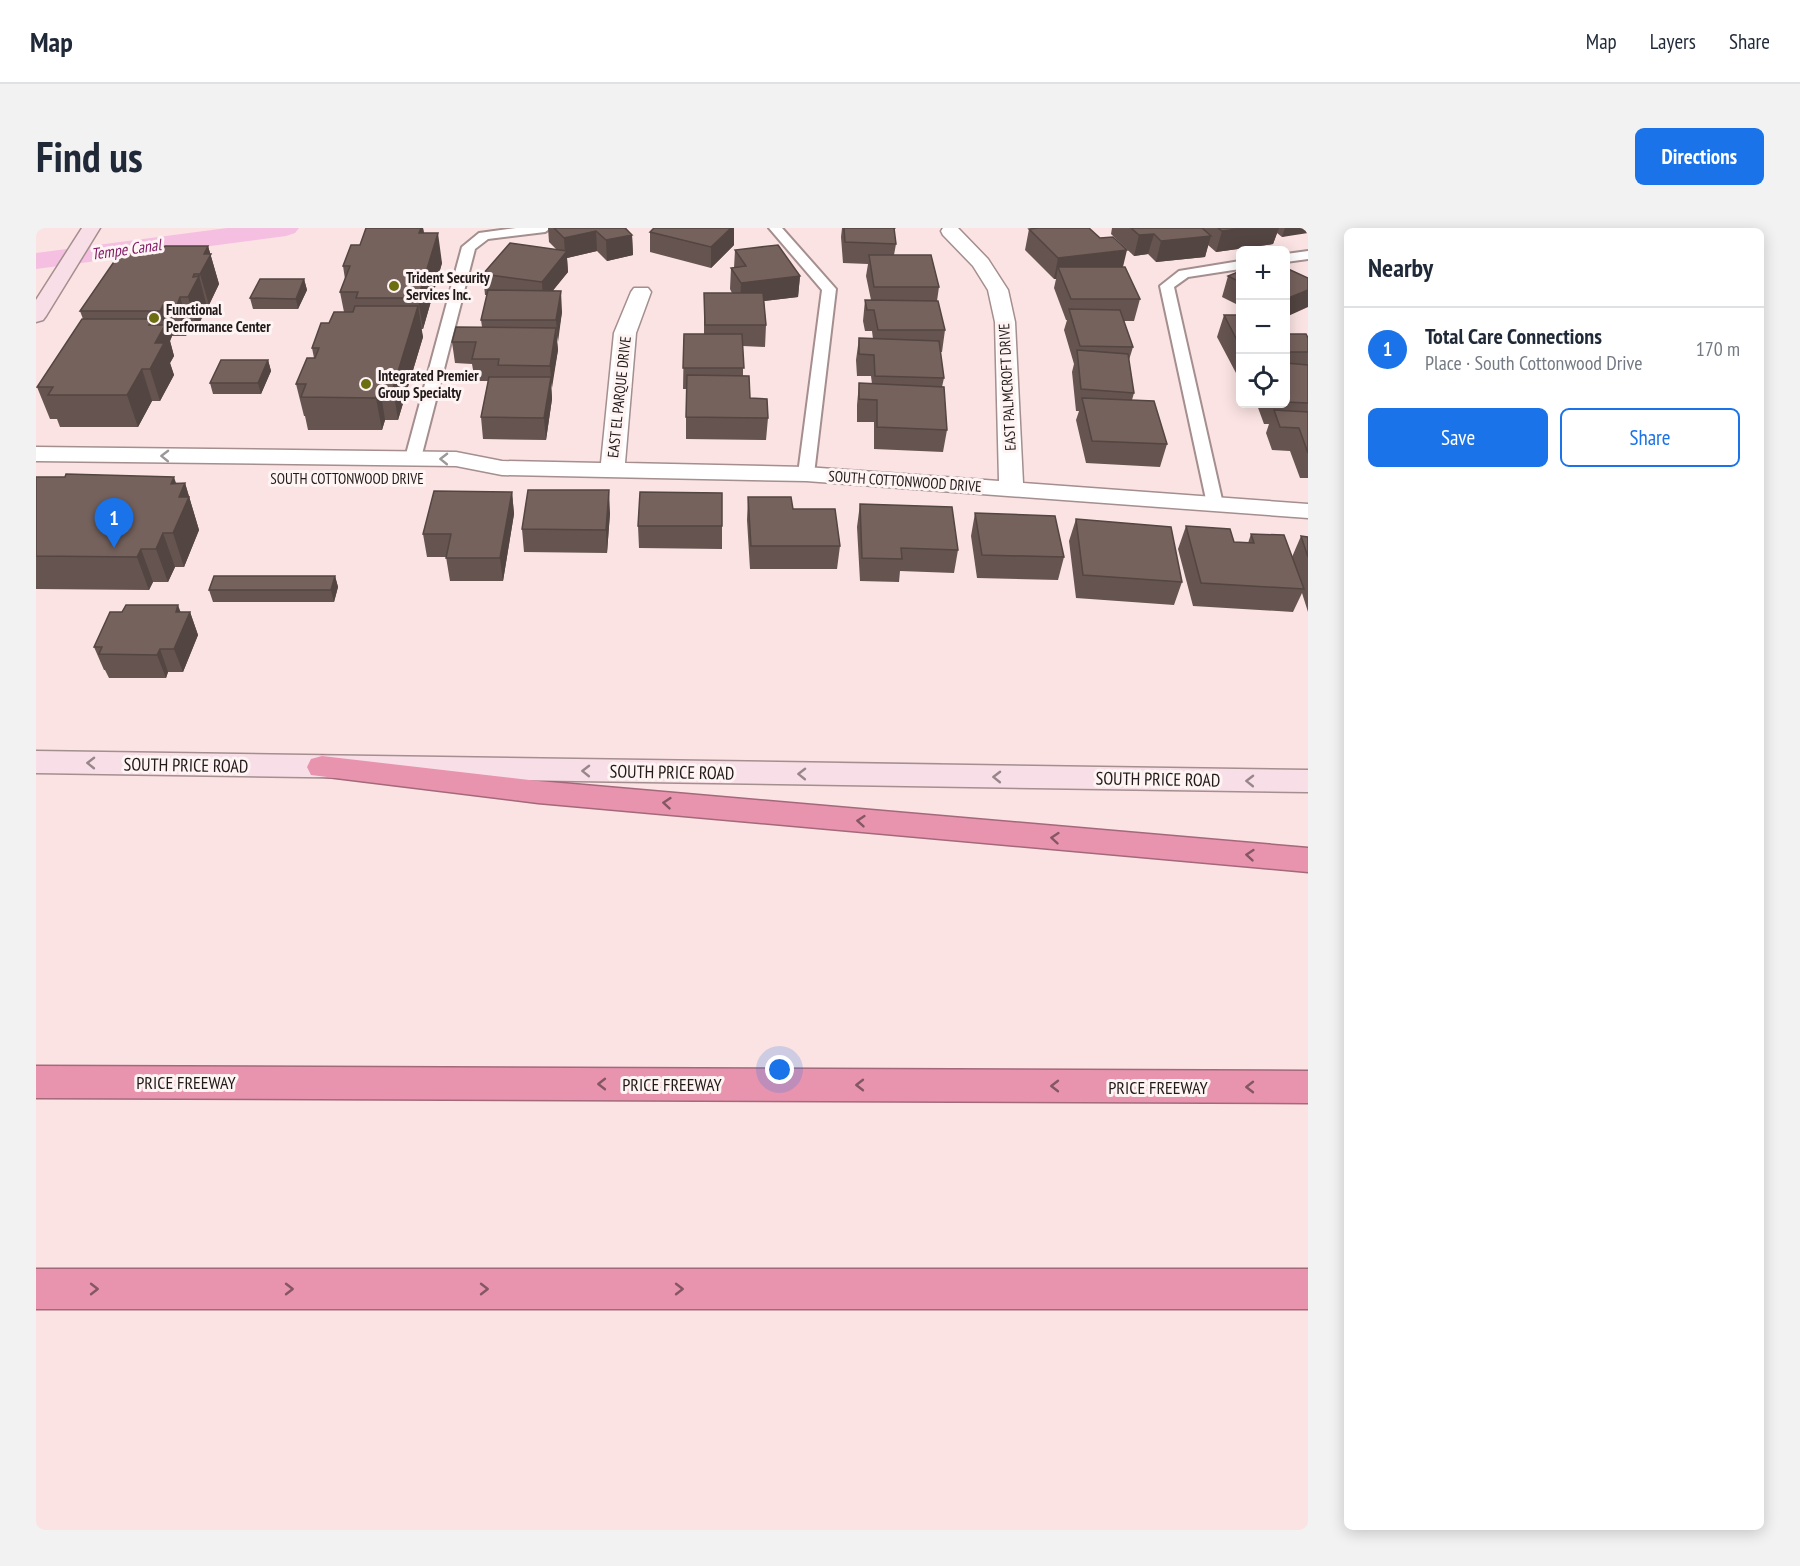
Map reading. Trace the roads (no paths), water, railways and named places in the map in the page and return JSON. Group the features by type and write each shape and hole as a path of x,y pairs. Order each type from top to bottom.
{"highway":[{"path":"322,767 538,792 1308,860"},
{"name":"PRICE FREEWAY","path":"36,1082 1308,1087"},
{"path":"36,1289 1308,1289"}],"main road":[{"path":"36,316 87,234"},
{"name":"SOUTH PRICE ROAD","path":"36,762 1308,782"}],"street":[{"name":"EAST PALMCROFT DRIVE","path":"973,228 950,231 981,263 998,290 1005,322 1011,489"},
{"name":"EAST EL PARQUE DRIVE","path":"612,469 625,333 641,292"},
{"name":"SOUTH COTTONWOOD DRIVE","path":"36,454 456,459 502,468 806,474 1308,511"},
{"name":"SOUTH COTTONWOOD DRIVE","path":"191,476 204,470 244,464 255,457"},
{"name":"SOUTH COTTONWOOD DRIVE","path":"36,475 450,478 502,468"}],"lane":[{"path":"412,458 469,247 484,236 545,228"},
{"path":"775,228 829,289 806,474"},
{"path":"1290,257 1308,255"},
{"path":"1215,504 1167,286 1184,274 1236,266"}],"waterway":[{"name":"Tempe Canal","path":"36,261 286,228"}],"place":[{"name":"Trident Security Services Inc.","path":"394,286"},
{"name":"Functional Performance Center","path":"154,318"},
{"name":"Integrated Premier Group Specialty","path":"366,384"},
{"name":"Total Care Connections","path":"114,548"}]}
